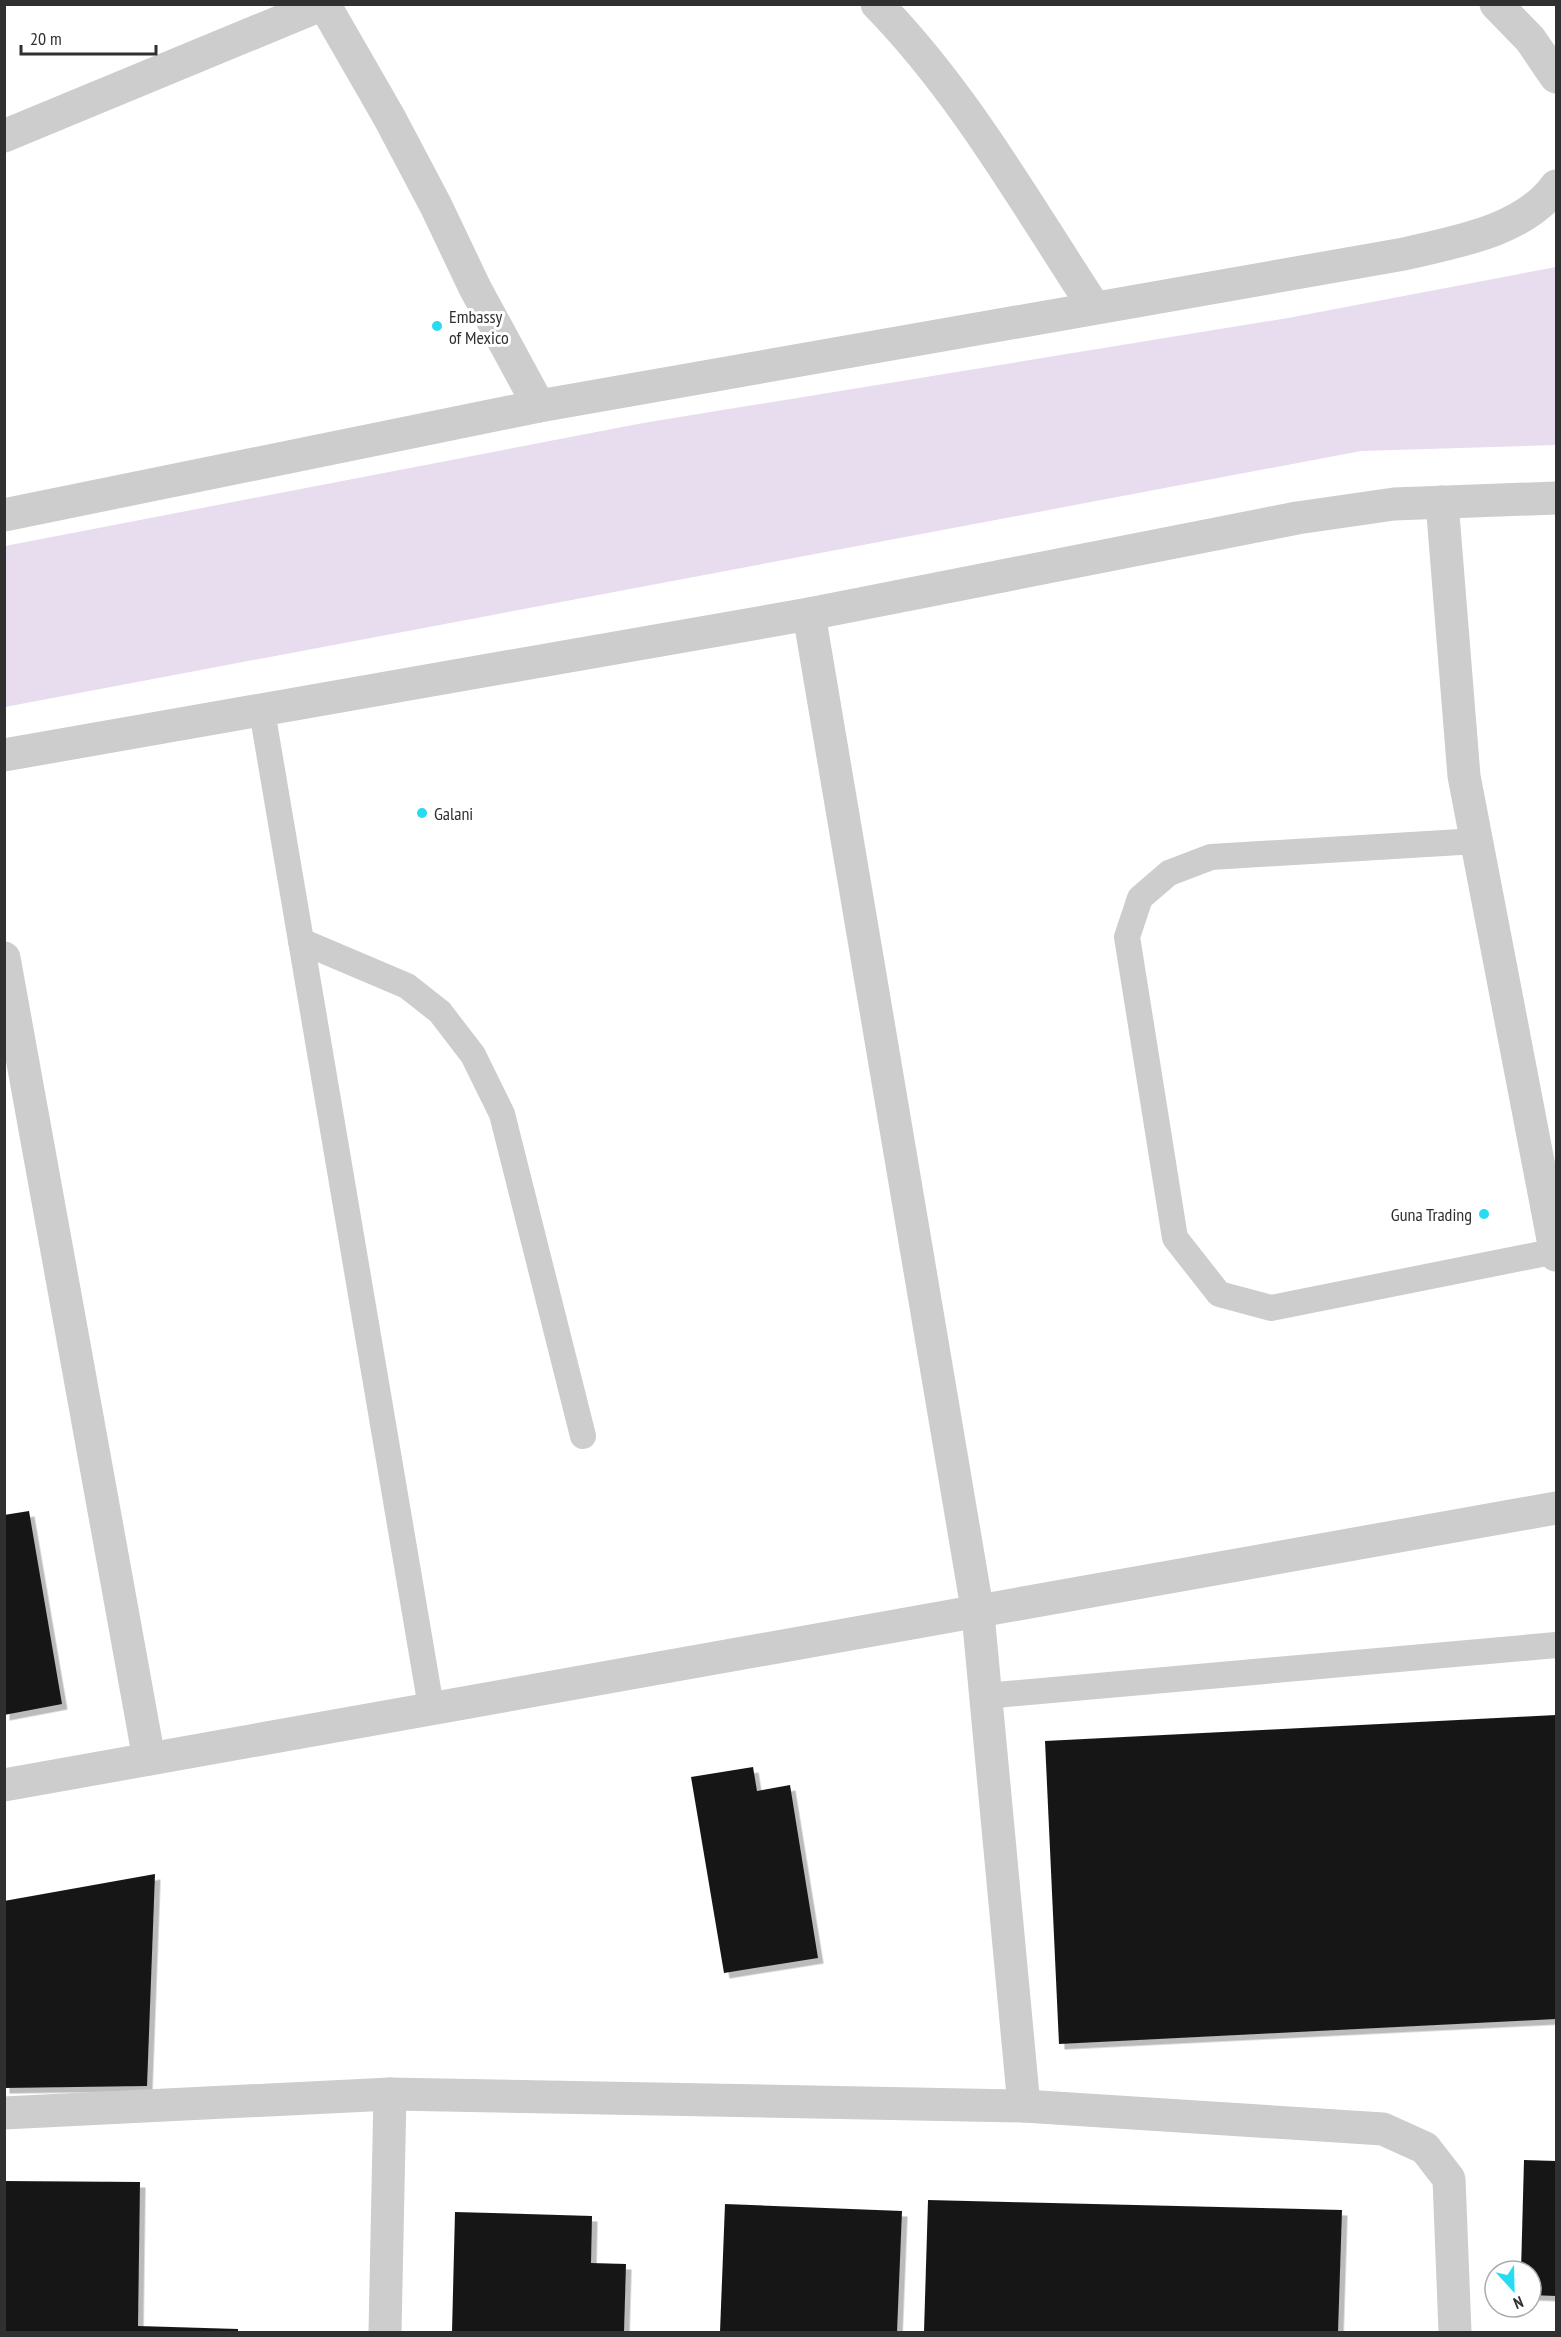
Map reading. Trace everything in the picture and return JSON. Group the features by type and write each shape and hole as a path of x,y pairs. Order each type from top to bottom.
{"street":[{"path":"4,136 120,90 323,4 389,117 436,206 475,288 539,406"},
{"path":"878,4 907,34 968,116 1094,307"},
{"path":"1496,4 1530,39 1557,77"},
{"path":"4,515 539,406 1404,254 1482,236 1544,203 1557,186"},
{"path":"4,755 809,614 1297,518 1394,504 1557,498"},
{"path":"1442,502 1464,776 1556,1253"},
{"path":"809,614 978,1614 1024,2106"},
{"path":"4,958 149,1759"},
{"path":"4,1785 431,1707 978,1614 1557,1508"},
{"path":"385,2332 390,2094"},
{"path":"4,2113 390,2094 1024,2106 1383,2129 1425,2148 1449,2179 1455,2332"}],"lane":[{"path":"262,711 431,1707"},
{"path":"1477,841 1211,857 1169,873 1140,898 1127,938 1175,1238 1219,1294 1271,1308 1556,1253"},
{"path":"301,941 407,986 440,1012 473,1055 502,1114 583,1436"},
{"path":"985,1696 1557,1645"}],"shaded area":[{"path":"1556,267 1556,445 1361,451 5,707 5,546 643,423 1288,318"}],"building":[{"path":"29,1511 62,1704 4,1715 4,1515"},
{"path":"1556,1715 1556,2019 1059,2044 1045,1741"},
{"path":"753,1767 757,1791 790,1785 818,1958 724,1973 691,1777"},
{"path":"155,1874 147,2086 4,2088 4,1901"},
{"path":"1524,2160 1556,2161 1556,2296 1543,2295 1543,2259 1521,2259"},
{"path":"4,2181 140,2182 138,2326 238,2329 238,2332 4,2332"},
{"path":"928,2200 1342,2210 1338,2332 924,2332"},
{"path":"725,2204 902,2211 897,2332 720,2332"},
{"path":"455,2212 592,2216 591,2263 626,2264 624,2332 452,2332"}],"place":[{"name":"Embassy of Mexico","path":"437,326"},
{"name":"Galani","path":"422,813"},
{"name":"Guna Trading","path":"1484,1214"}]}
